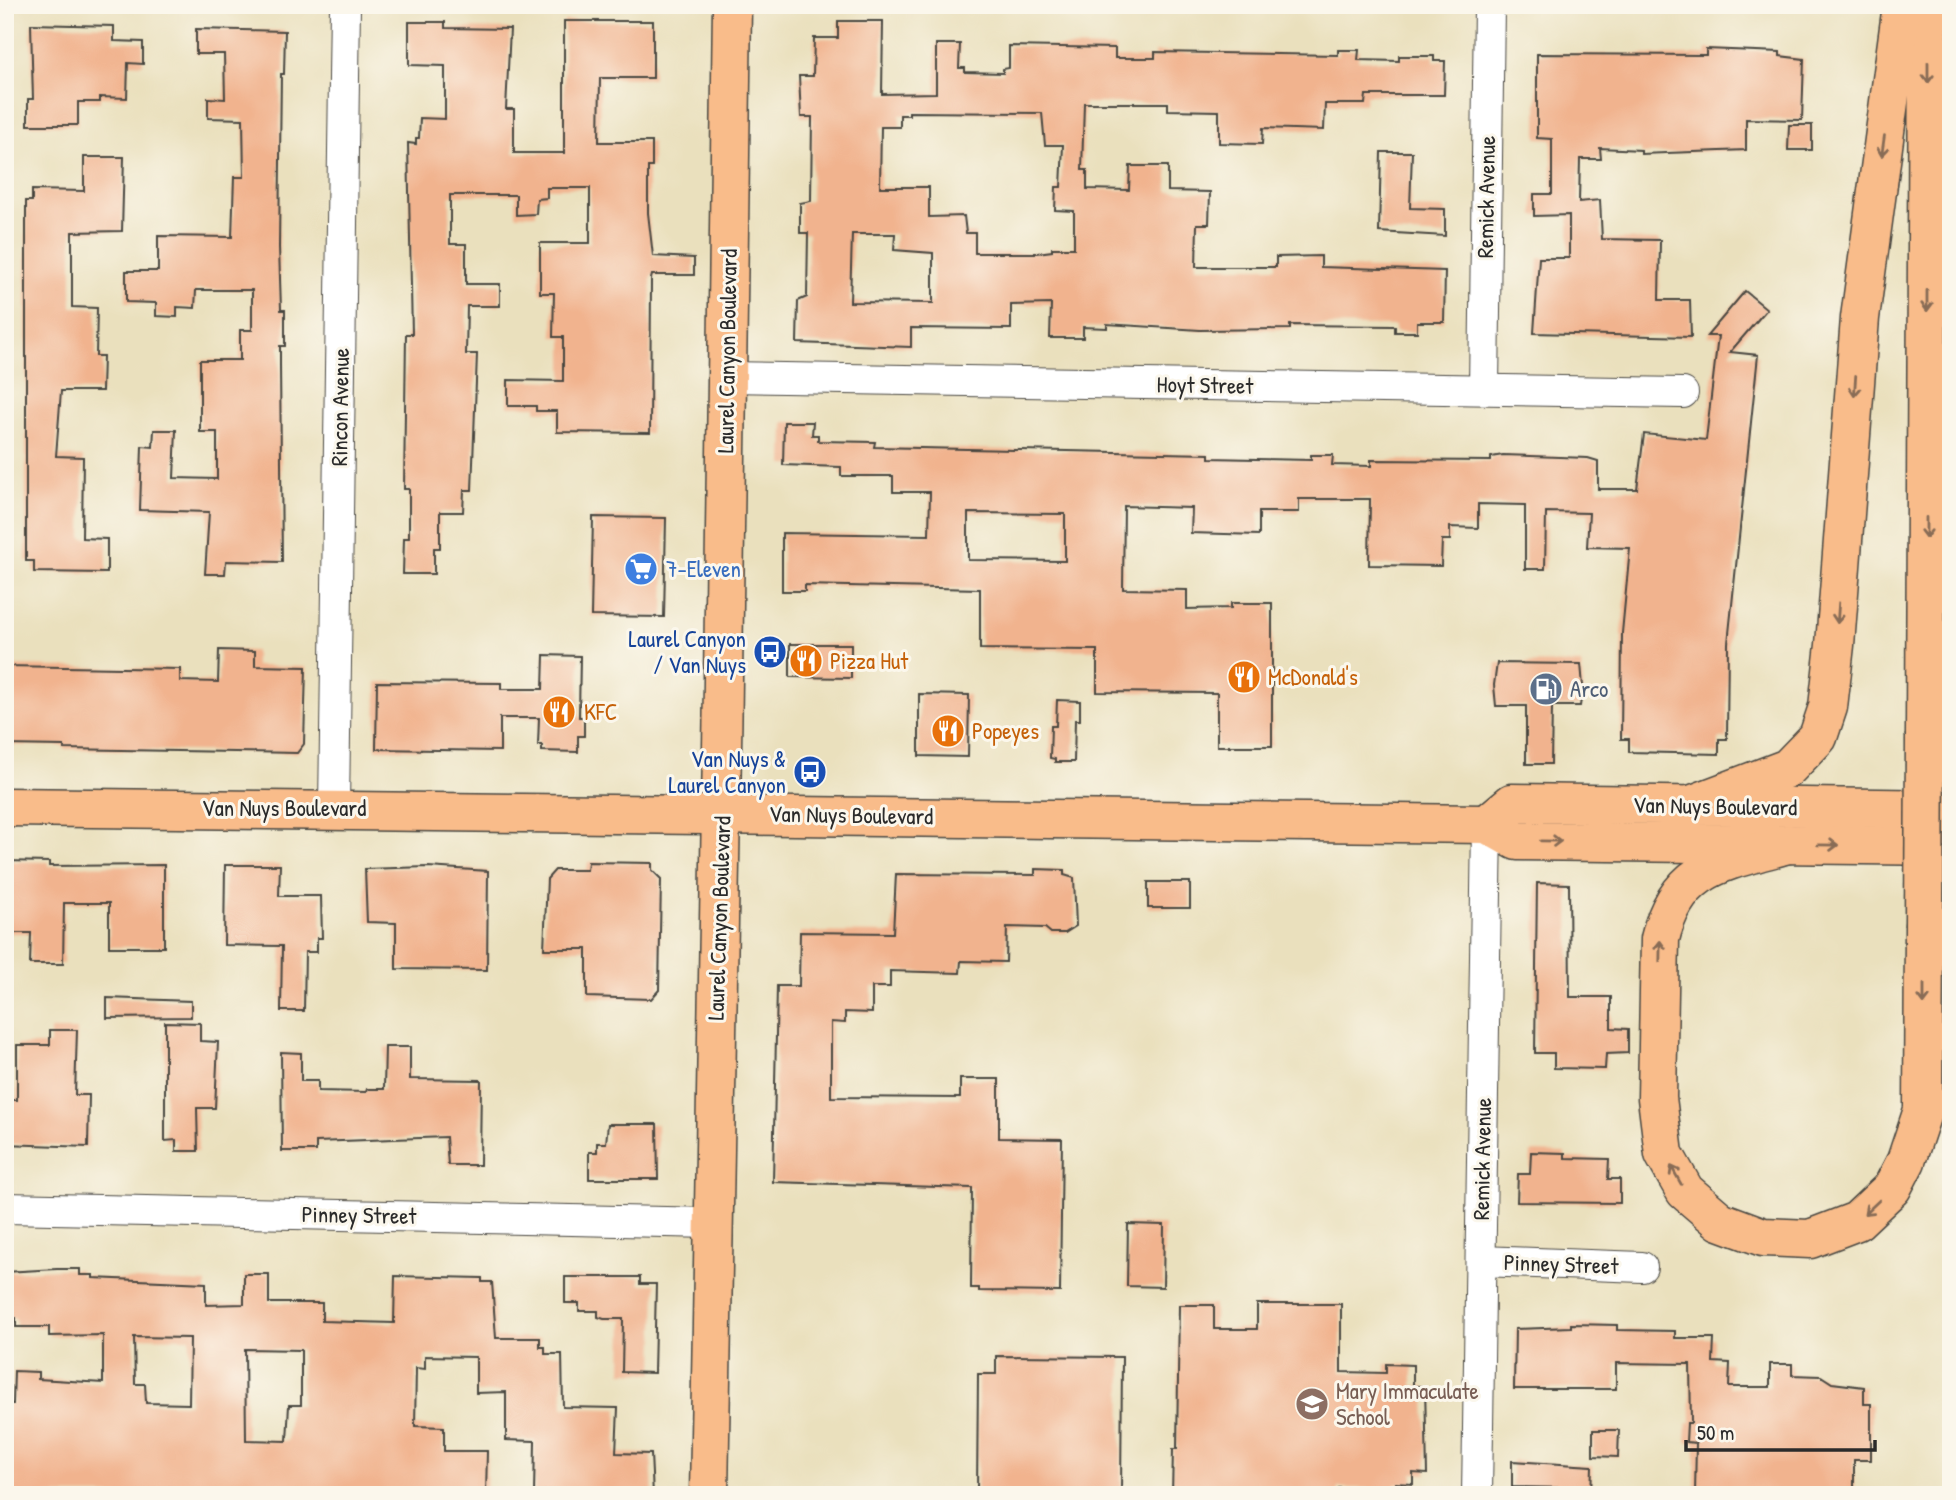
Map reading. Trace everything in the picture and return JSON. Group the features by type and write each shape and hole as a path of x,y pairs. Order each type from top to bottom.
{"main road":[{"name":"Laurel Canyon Boulevard","path":"709,1495 722,814 732,5"},
{"path":"1688,806 1788,768 1818,737 1828,707 1860,318 1902,5"},
{"path":"1788,844 1723,863 1679,891 1666,914 1660,939 1657,1098 1664,1154 1685,1191 1720,1220 1763,1237 1810,1239 1857,1221 1892,1188 1906,1161 1923,1110 1928,5"},
{"name":"Van Nuys Boulevard","path":"1488,824 1512,803 1951,809"},
{"name":"Van Nuys Boulevard","path":"5,807 334,808 1488,824 1517,841 1951,846"}],"street":[{"name":"Rincon Avenue","path":"334,808 345,5"},
{"name":"Remick Avenue","path":"1484,389 1489,5"},
{"name":"Hoyt Street","path":"727,377 1683,393"},
{"name":"Remick Avenue","path":"1478,1495 1488,824"},
{"name":"Pinney Street","path":"5,1208 713,1223"},
{"name":"Pinney Street","path":"1481,1261 1642,1267"}],"building":[{"path":"564,21 653,21 653,78 600,78 599,142 652,142 652,167 648,167 648,213 653,256 694,258 694,275 652,275 650,433 557,432 557,411 536,411 536,406 508,406 508,380 563,381 563,337 553,337 554,293 540,293 540,243 590,243 590,188 547,188 547,198 537,199 536,214 516,215 516,195 450,195 450,244 466,244 466,284 500,284 500,306 467,306 466,354 477,354 472,490 464,490 463,512 440,512 440,548 434,548 434,574 403,574 404,538 409,538 409,489 404,489 406,334 412,334 408,143 416,144 416,138 419,138 420,118 445,119 445,66 409,65 409,22 445,22 445,28 510,29 506,109 514,109 514,153 564,153"},
{"path":"838,21 883,21 882,94 936,93 936,44 960,44 959,68 965,68 965,72 1003,73 1003,69 1009,68 1009,46 1115,48 1115,58 1155,58 1155,52 1338,55 1338,50 1359,50 1358,60 1399,61 1399,56 1434,56 1434,61 1445,61 1444,95 1366,95 1365,104 1325,104 1324,130 1263,128 1262,144 1219,143 1219,111 1168,110 1168,103 1084,103 1082,170 1087,170 1087,189 1129,190 1130,166 1168,166 1168,191 1210,192 1209,224 1197,224 1196,267 1276,267 1276,257 1321,256 1321,267 1445,271 1444,322 1417,322 1417,332 1395,332 1395,326 1290,325 1290,329 1200,330 1107,324 1107,328 1083,327 1083,338 1050,338 1051,304 1011,305 1011,329 911,328 911,347 797,343 798,301 807,297 808,233 800,233 800,203 811,201 812,117 801,117 799,76 813,76 814,38 838,38","holes":["909,112 1042,113 1045,145 1063,145 1061,187 1056,187 1055,210 1074,211 1074,248 1052,248 1052,251 1037,253 975,253 975,233 966,233 964,216 929,217 929,187 880,187 881,127 900,127 900,115 909,115","852,234 895,234 894,250 933,253 933,303 850,302"]},
{"path":"31,24 114,26 114,41 143,42 143,64 128,63 127,98 100,97 100,102 78,102 78,125 28,125 28,99 33,99"},
{"path":"196,29 285,31 284,74 281,74 279,247 281,310 285,310 285,346 280,346 282,562 226,561 225,574 205,574 209,512 140,510 142,446 153,447 154,430 176,430 174,478 217,479 217,432 200,432 200,360 240,360 240,330 252,330 252,290 196,290 195,308 177,307 177,317 156,316 156,303 126,302 126,271 158,271 158,236 232,237 234,177 244,177 243,119 208,118 208,98 225,99 224,54 196,54"},
{"path":"1706,49 1780,52 1780,56 1804,59 1802,120 1746,119 1746,150 1641,154 1641,150 1600,148 1601,159 1580,159 1579,202 1600,200 1602,239 1660,240 1659,300 1690,300 1691,337 1534,333 1539,258 1569,258 1569,215 1534,216 1534,194 1552,194 1552,139 1537,138 1537,54 1706,55"},
{"path":"1789,125 1812,125 1812,150 1788,150"},
{"path":"1381,152 1412,152 1410,208 1445,209 1445,236 1379,232"},
{"path":"84,157 124,157 122,231 72,232 72,307 97,308 96,356 103,356 102,391 61,391 56,456 83,457 82,538 107,539 107,573 34,572 34,561 26,561 26,201 32,201 32,190 84,191"},
{"path":"1745,291 1767,309 1730,352 1758,355 1728,643 1727,739 1719,739 1719,754 1629,752 1629,739 1621,739 1622,633 1630,548 1587,547 1589,513 1546,512 1545,569 1525,569 1525,505 1478,504 1478,528 1450,527 1450,540 1442,540 1441,566 1369,565 1370,499 1299,499 1299,512 1259,512 1259,535 1191,533 1192,508 1124,506 1123,589 1187,590 1187,609 1231,608 1231,603 1272,603 1272,746 1217,746 1217,693 1097,692 1097,650 980,649 980,589 805,585 805,591 782,591 782,533 929,535 930,492 893,492 893,476 841,476 841,467 783,465 784,422 813,422 812,435 818,435 818,441 875,442 874,447 1209,454 1209,458 1311,460 1311,455 1333,455 1332,465 1371,466 1371,460 1491,461 1491,457 1503,455 1588,458 1598,461 1598,489 1637,489 1644,434 1706,440 1718,336 1707,336","holes":["968,513 1065,514 1065,561 968,560"]},
{"path":"593,517 666,518 664,617 591,616"},
{"path":"790,644 851,644 851,678 790,677"},
{"path":"219,650 255,651 255,666 306,667 304,744 297,753 64,749 64,746 5,745 5,666 180,669 180,681 218,682"},
{"path":"544,655 580,656 579,717 584,717 584,736 578,736 578,752 542,751 542,745 538,745 539,718 500,718 500,751 376,749 377,682 501,683 501,689 543,689"},
{"path":"1497,663 1581,664 1583,686 1580,706 1552,706 1551,764 1526,764 1526,706 1496,706 1494,685"},
{"path":"919,694 969,695 968,757 919,756"},
{"path":"1057,700 1080,701 1080,720 1075,720 1074,762 1055,762 1055,759 1050,758 1051,726 1056,726"},
{"path":"5,861 49,862 49,866 164,865 164,947 109,947 109,903 64,903 63,964 30,964 31,933 5,933"},
{"path":"588,862 652,863 652,870 661,879 659,990 651,999 587,997 587,949 544,949 547,879 555,870 587,870"},
{"path":"225,865 280,865 279,896 321,896 322,938 317,938 317,952 305,952 304,1011 281,1011 282,946 224,945"},
{"path":"428,867 488,871 487,970 396,969 396,923 367,922 365,869"},
{"path":"1035,869 1064,870 1064,875 1074,878 1076,926 1065,933 1051,933 1045,928 1007,927 1006,962 961,961 960,973 890,971 890,987 872,987 872,1013 845,1012 845,1023 831,1022 831,1097 960,1098 960,1079 999,1079 999,1138 1062,1139 1060,1292 979,1291 979,1288 971,1288 972,1188 773,1182 777,986 799,986 800,932 893,933 896,874 1035,875"},
{"path":"1148,882 1190,882 1190,908 1148,908"},
{"path":"1537,883 1569,884 1570,997 1611,997 1611,1028 1628,1029 1628,1053 1606,1054 1605,1069 1554,1068 1554,1053 1535,1053"},
{"path":"107,998 191,1001 191,1017 107,1018"},
{"path":"165,1022 200,1023 200,1041 218,1042 215,1108 197,1108 198,1151 176,1151 176,1140 165,1141"},
{"path":"50,1030 77,1030 75,1095 89,1095 88,1147 5,1144 5,1100 17,1100 17,1045 50,1045"},
{"path":"385,1047 410,1047 410,1079 481,1080 480,1165 448,1165 446,1137 316,1142 316,1151 282,1151 281,1052 301,1053 301,1081 318,1081 318,1091 366,1092 367,1089 384,1089"},
{"path":"608,1124 657,1124 658,1179 589,1179 589,1152 597,1152 597,1143 606,1143"},
{"path":"1531,1152 1565,1153 1565,1158 1609,1159 1608,1179 1620,1179 1620,1203 1517,1202 1518,1174 1530,1174"},
{"path":"1128,1224 1164,1225 1163,1287 1127,1286"},
{"path":"80,1269 80,1275 93,1275 93,1278 206,1283 206,1305 244,1304 244,1274 269,1274 269,1303 322,1303 322,1321 394,1323 395,1276 482,1278 482,1282 492,1282 496,1338 540,1338 540,1347 545,1347 545,1354 562,1354 563,1407 618,1408 616,1453 651,1454 653,1495 534,1495 535,1441 506,1440 506,1392 476,1393 476,1357 425,1356 425,1369 416,1368 415,1426 444,1427 444,1451 487,1451 486,1495 5,1495 5,1404 13,1404 14,1371 38,1372 38,1379 103,1383 103,1335 49,1336 49,1327 16,1327 16,1318 5,1318 5,1272","holes":["134,1337 190,1338 189,1404 146,1403 145,1384 135,1384","245,1349 301,1350 301,1405 289,1405 287,1441 246,1440"]},
{"path":"565,1277 640,1277 640,1284 656,1284 654,1373 622,1372 623,1319 604,1319 598,1317 598,1311 579,1311 579,1303 565,1303"},
{"path":"1257,1304 1341,1304 1341,1372 1386,1373 1386,1364 1413,1365 1413,1386 1425,1386 1427,1474 1413,1473 1413,1484 1395,1483 1395,1489 1338,1488 1338,1495 1172,1495 1173,1449 1177,1449 1179,1305 1214,1305 1214,1329 1257,1329"},
{"path":"1571,1324 1617,1325 1617,1330 1675,1331 1675,1338 1714,1338 1713,1362 1730,1363 1729,1387 1770,1387 1770,1364 1792,1364 1792,1375 1821,1376 1832,1383 1864,1387 1864,1404 1871,1404 1871,1460 1854,1460 1854,1495 1695,1495 1696,1443 1686,1442 1687,1423 1691,1423 1690,1364 1616,1363 1616,1389 1514,1389 1515,1329 1571,1327"},
{"path":"996,1356 1122,1357 1121,1495 977,1495 978,1374 996,1374"},
{"path":"1593,1430 1619,1430 1618,1457 1593,1456"},
{"path":"1512,1461 1592,1466 1591,1495 1568,1495 1568,1488 1512,1487"}],"place":[{"name":"7-Eleven","path":"641,569"},
{"name":"Laurel Canyon / Van Nuys","path":"770,652"},
{"name":"Pizza Hut","path":"806,661"},
{"name":"McDonald's","path":"1244,677"},
{"name":"Arco","path":"1546,689"},
{"name":"KFC","path":"559,712"},
{"name":"Popeyes","path":"948,731"},
{"name":"Van Nuys & Laurel Canyon","path":"810,772"},
{"name":"Mary Immaculate School","path":"1312,1404"}]}
